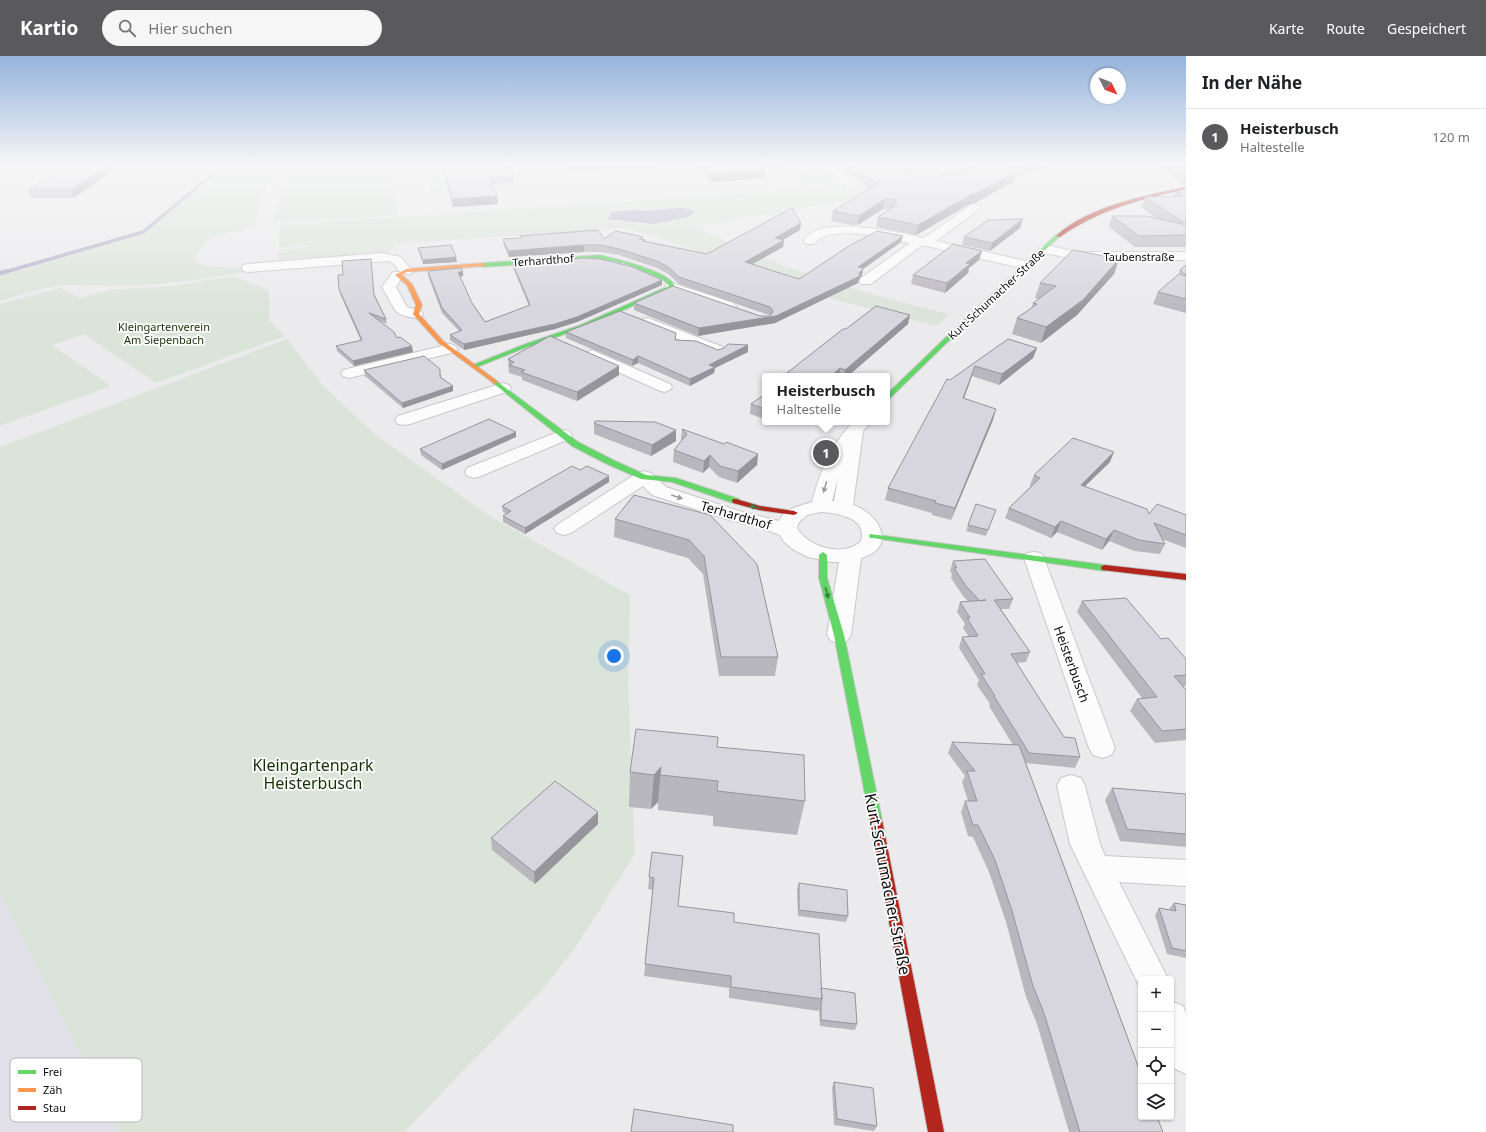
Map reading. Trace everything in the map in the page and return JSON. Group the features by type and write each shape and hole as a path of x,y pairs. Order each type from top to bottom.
{"street":[{"path":"866,281 963,215"},
{"name":"Kurt-Schumacher-Straße","path":"890,395 1026,265 1057,237 1089,215"},
{"path":"860,231 876,219"},
{"path":"810,241 811,238 822,232 841,230 884,233 1026,265"},
{"name":"Taubenstraße","path":"1045,249 1077,256 1186,256"},
{"path":"248,268 392,257 400,261 402,273"},
{"name":"Terhardthof","path":"743,311 672,287 672,283 664,278 626,262 600,257 584,257 402,273 389,287 402,310 416,314 441,342 475,366 575,444 644,477 659,491 733,515 766,523 790,522"},
{"path":"475,366 525,346 552,338 672,287"},
{"path":"619,310 718,350"},
{"path":"552,338 664,387"},
{"path":"350,373 450,349"},
{"path":"404,420 503,388"},
{"path":"820,506 835,456 844,442 859,425"},
{"path":"843,509 859,425"},
{"path":"474,472 563,435"},
{"path":"564,529 644,477"},
{"path":"820,506 843,509 852,512 865,520 873,529 874,539 868,548 856,554 840,557 823,555 806,549 794,541 790,522 806,508 820,506"},
{"path":"873,536 1186,577"},
{"name":"Kurt-Schumacher-Straße","path":"823,555 823,578 839,635 858,725 897,936 936,1132"},
{"name":"Kurt-Schumacher-Straße","path":"839,635 851,555"},
{"name":"Heisterbusch","path":"1034,558 1102,748"},
{"path":"1071,786 1085,844 1150,976"},
{"path":"1096,868 1186,874"},
{"path":"1174,1026 1186,1056"}],"shaded area":[{"path":"610,215 691,215 653,224 608,219"},
{"path":"0,893 81,1058 10,1058 10,1122 113,1122 118,1132 0,1132"}],"green space":[{"path":"164,215 258,215 255,224 246,229 213,236 206,241 200,249 195,261 204,266 248,268 249,271 197,280 136,286 65,285 44,288 0,301 0,273 143,232"},
{"path":"275,215 393,215 273,222"},
{"path":"763,215 695,226 769,260 820,278 949,314 936,326 810,293 711,255 625,228 395,244 388,252 303,260 303,258 278,260 278,250 306,247 308,245 279,248 280,225 420,216"},
{"name":"Kleingartenverein Am Siepenbach","path":"232,276 269,291 269,320 285,336 156,383 84,334 52,345 111,386 0,426 0,304 61,288 80,298 109,290 175,286"},
{"name":"Kleingartenpark Heisterbusch","path":"287,339 324,387 377,436 490,516 630,595 628,684 635,854 575,948 543,989 404,1132 118,1132 113,1122 142,1122 142,1058 81,1058 0,893 0,447"}],"building":[{"path":"779,215 796,215 801,223 775,238 784,240 745,262 799,279 849,246 877,231 903,236 858,267 864,268 859,273 860,276 776,316 699,328 634,303 673,286 760,316 770,316 773,311 770,307 679,277 668,267 657,261 619,249 600,245 584,245 508,251 503,239 521,238 520,236 598,230 604,239 616,231 643,237 639,239 645,240 643,241 707,254"},
{"path":"881,215 935,215 918,225 878,217"},
{"path":"1173,215 1186,215 1186,224"},
{"path":"1112,216 1147,216 1186,225 1186,235 1139,236"},
{"path":"1023,219 992,243 964,237 988,220"},
{"path":"953,244 982,251 966,263 970,264 947,283 913,275 947,249"},
{"path":"451,245 456,257 423,260 418,248"},
{"path":"1073,250 1119,259 1083,300 1046,327 1017,318 1037,304 1033,303 1056,286 1040,283"},
{"path":"584,258 600,259 630,266 662,280 577,317 555,324 464,344 450,335 462,330 442,308 428,271 461,268 463,272 458,272 472,303 485,322 530,305 513,264"},
{"path":"371,259 374,295 386,319 369,313 394,332 397,338 400,337 412,346 353,361 336,346 362,340 339,289 338,275 343,275 342,261"},
{"path":"1186,265 1186,275 1180,270"},
{"path":"1179,274 1186,276 1186,299 1158,292"},
{"path":"876,306 910,315 845,370 840,368 834,373 787,373 843,329 846,329"},
{"path":"620,311 676,333 675,340 696,341 718,350 724,348 728,344 748,345 709,365 715,367 690,379 638,356 633,360 566,332"},
{"path":"550,336 619,366 577,392 521,372 525,370 509,365 514,362 508,359"},
{"path":"1008,339 1037,348 1002,374 975,366 963,398 996,409 955,508 935,503 936,501 888,488 947,379 950,380"},
{"path":"424,356 440,369 440,377 453,386 402,403 364,370"},
{"path":"762,396 762,408 751,404"},
{"path":"489,419 516,432 442,464 420,449"},
{"path":"595,421 655,422 676,430 652,445 594,423"},
{"path":"682,429 724,444 726,442 758,454 738,471 720,466 710,455 704,461 674,450 687,434"},
{"path":"1073,438 1114,452 1081,485 1147,509 1149,514 1157,504 1186,515 1186,535 1154,523 1165,544 1139,540 1114,530 1106,539 1061,521 1055,527 1009,508 1040,478 1034,475"},
{"path":"572,466 580,470 587,466 609,476 525,528 503,516 511,511 502,506"},
{"path":"634,495 710,515 757,564 778,657 721,657 704,556 689,540 615,519"},
{"path":"976,504 996,510 988,530 968,525"},
{"path":"985,559 1013,599 994,600 1030,652 1011,654 1064,737 1075,738 1080,757 1029,753 981,674 985,674 962,637 978,636 967,618 970,618 960,602 980,600 966,586 954,568 957,568 953,561"},
{"path":"1126,598 1161,639 1168,638 1186,659 1186,675 1174,676 1186,690 1186,729 1162,731 1137,699 1157,697 1082,601"},
{"path":"636,729 718,737 717,747 804,755 805,801 717,791 718,781 660,775 661,767 654,775 630,772"},
{"path":"952,742 1019,745 1138,1066 1138,1120 1158,1120 1163,1132 1080,1132 1044,1013 1033,986 1012,911 995,860 978,825 973,825 965,801 977,801 967,771 975,771"},
{"path":"555,781 598,812 534,872 491,838"},
{"path":"1112,788 1186,794 1186,834 1127,829"},
{"path":"652,852 683,856 678,906 734,913 734,922 819,934 822,999 731,987 731,976 645,964 654,878 649,877"},
{"path":"799,883 847,890 848,916 799,910"},
{"path":"1174,903 1186,905 1186,951 1172,948 1159,908 1176,911"},
{"path":"821,988 855,993 857,1024 821,1020"},
{"path":"834,1082 873,1088 877,1126 837,1119"},
{"path":"634,1109 733,1125 733,1132 631,1132"}],"waterway":[{"path":"5,272 143,232 163,215"},
{"path":"0,273 8,271"}],"traffic: fast":[{"path":"890,395 965,322 1058,236"},
{"path":"475,366 525,346 583,326 672,287 671,283 664,278 625,262 600,257 483,265"},
{"path":"495,382 575,444 610,462 644,477 673,480 736,501"},
{"path":"873,536 1105,568"},
{"path":"823,555 823,578 839,635 876,820"}],"traffic: slow":[{"path":"483,265 406,271 398,275 409,284 419,305 416,314 441,342 495,382"}],"traffic: jam":[{"path":"1058,236 1094,215"},
{"path":"736,501 759,508 794,513"},
{"path":"1105,568 1186,577"},
{"path":"876,820 936,1132"}],"place":[{"name":"Heisterbusch","path":"826,453"}]}
